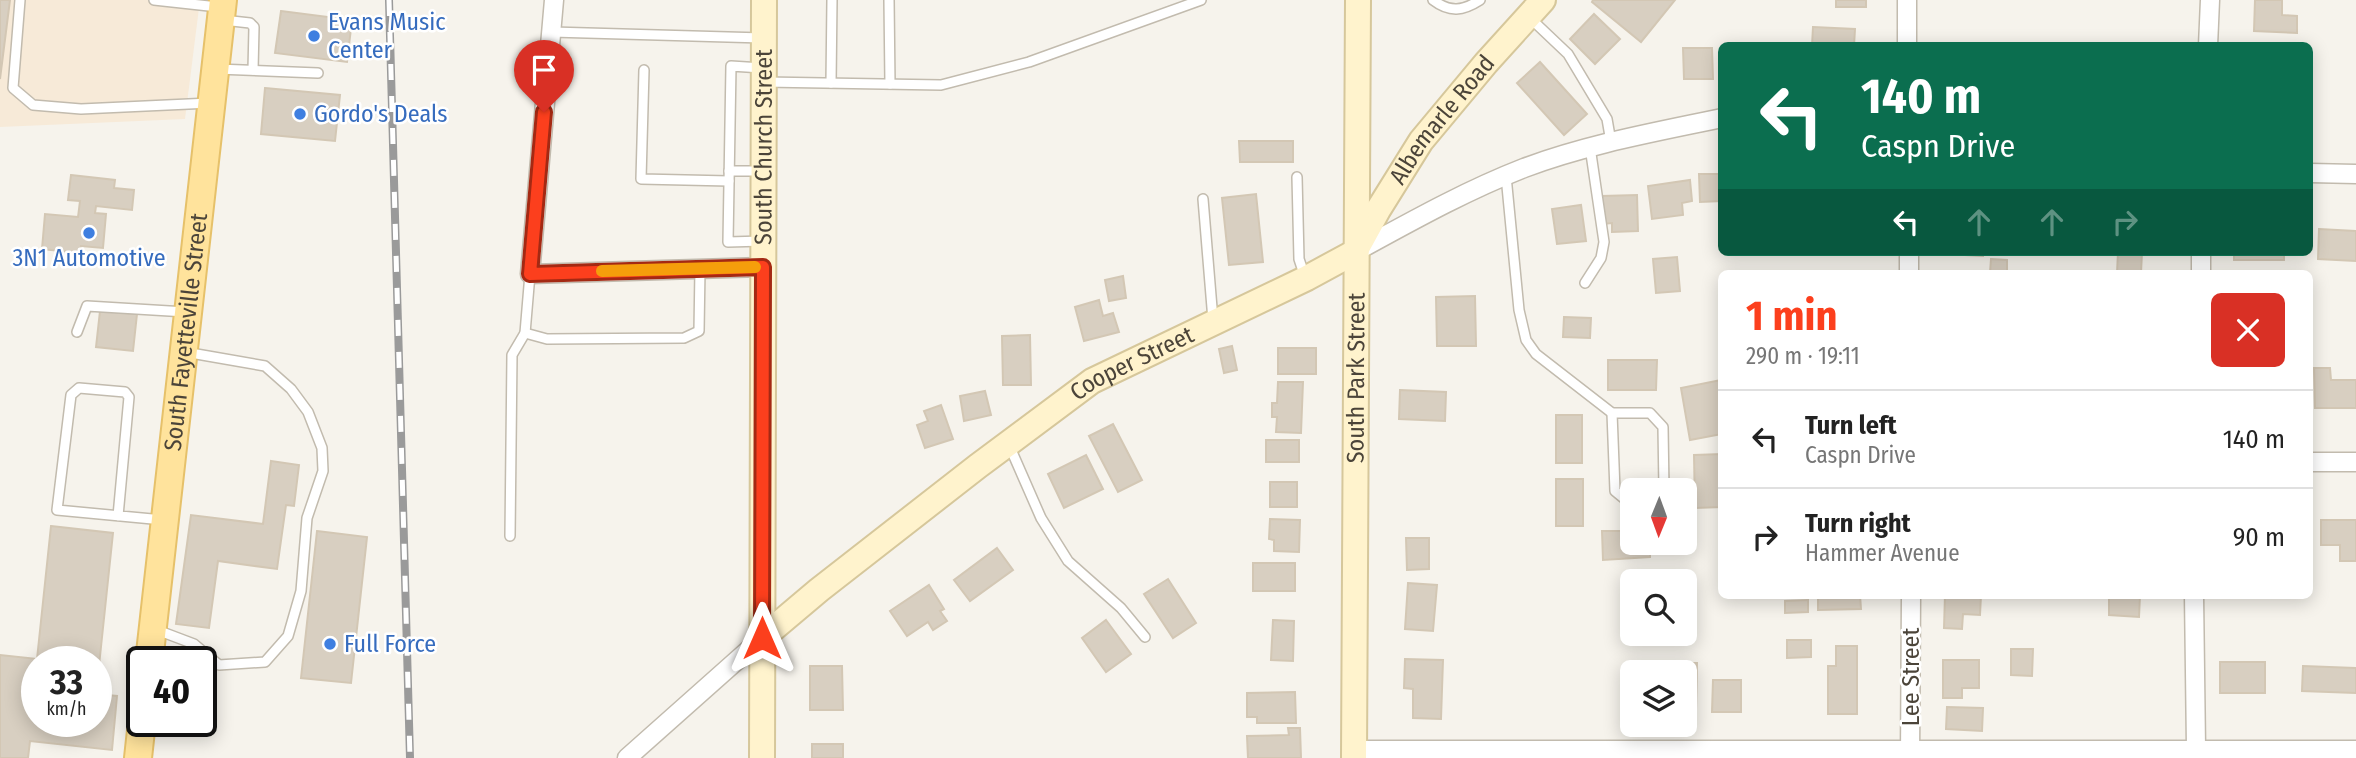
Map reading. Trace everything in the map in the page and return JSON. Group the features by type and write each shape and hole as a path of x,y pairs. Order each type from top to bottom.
{"main road":[{"name":"South Fayetteville Street","path":"150,646 222,9"},
{"path":"138,758 140,737"}],"street":[{"path":"554,0 530,274 763,267"},
{"name":"South Church Street","path":"762,758 764,0"},
{"name":"South Park Street","path":"1354,754 1358,0"},
{"path":"1907,0 1908,42"},
{"path":"2208,42 2210,0"},
{"name":"Albemarle Road","path":"1355,252 1421,141 1535,8"},
{"name":"Cooper Street","path":"627,758 829,582 1091,381 1213,322 1261,295 1306,279 1445,203 1506,176 1590,147 1718,119"},
{"path":"2313,173 2356,174"},
{"path":"2313,462 2356,462"},
{"name":"Lee Street","path":"1910,754 1911,599"},
{"path":"2194,599 2196,748"},
{"path":"1354,754 2173,753 2196,748 2351,753"}],"lane":[{"path":"20,0 13,88 33,104 81,109 212,103"},
{"path":"154,0 222,9 250,23 254,27 253,71"},
{"path":"831,83 832,0"},
{"path":"889,0 890,84"},
{"path":"763,241 728,242 732,66 764,75 831,83 941,85 1029,62 1201,0"},
{"path":"1433,0 1449,9 1466,9 1480,0"},
{"path":"1535,8 1568,54 1607,119 1611,142"},
{"path":"552,32 764,38"},
{"path":"216,69 318,73"},
{"path":"644,70 640,179 729,181"},
{"path":"1585,283 1601,258 1604,242 1590,147"},
{"path":"729,171 764,171"},
{"path":"1506,176 1519,310 1526,341 1536,354 1612,413 1650,413 1659,420 1663,427 1664,478"},
{"path":"1297,177 1299,259 1306,279"},
{"path":"1203,199 1213,322"},
{"path":"525,333 547,339 684,338 699,331 700,269"},
{"path":"510,536 512,355 525,333 530,274"},
{"path":"77,332 87,306 188,312"},
{"path":"152,628 194,645 219,665 265,663 288,636 301,591 307,518 323,471 322,448 308,412 291,388 265,366 184,351"},
{"path":"118,516 129,397 125,392 79,388 71,395 57,510 118,516 164,520"},
{"path":"1612,413 1615,491 1620,495"},
{"path":"1008,444 1041,518 1068,561 1121,608 1144,637"}],"shaded area":[{"path":"0,0 200,0 185,119 0,127"}],"building":[{"path":"0,0 10,0 0,79"},
{"path":"1675,0 1641,42 1592,2"},
{"path":"1836,0 1866,0 1866,7 1836,7"},
{"path":"2255,0 2282,0 2282,15 2297,16 2297,33 2254,31"},
{"name":"Evans Music Center","path":"281,11 352,20 347,62 275,53"},
{"path":"1594,14 1620,39 1595,64 1570,39"},
{"path":"1813,27 1855,29 1854,42 1812,42"},
{"path":"1683,48 1712,48 1713,79 1684,79"},
{"path":"1540,62 1587,114 1564,135 1517,83"},
{"name":"Gordo's Deals","path":"265,88 340,95 335,141 261,134"},
{"path":"1239,141 1293,141 1293,162 1240,162"},
{"path":"1699,174 1718,174 1718,201 1700,202"},
{"path":"71,175 115,180 114,188 134,190 132,210 96,206 95,213 106,214 103,248 81,246 80,253 42,249 45,214 78,217 80,201 68,200"},
{"path":"1690,180 1692,201 1682,203 1683,215 1652,219 1648,186"},
{"path":"1256,194 1263,262 1229,265 1222,198"},
{"path":"1637,195 1638,231 1612,232 1612,223 1603,224 1602,196"},
{"path":"1581,205 1586,241 1557,244 1552,209"},
{"path":"2319,229 2356,231 2356,261 2318,259"},
{"path":"2118,256 2142,256 2141,270 2117,270"},
{"path":"2234,256 2284,256 2284,260 2234,260"},
{"path":"1677,257 1680,291 1656,293 1653,259"},
{"path":"1991,259 2007,260 2007,270 1990,270"},
{"path":"1123,276 1126,298 1109,301 1105,280"},
{"path":"1475,296 1476,346 1437,346 1436,297"},
{"path":"1099,300 1103,316 1113,313 1119,332 1084,341 1075,307"},
{"path":"100,311 137,314 133,351 96,347"},
{"path":"1564,317 1591,318 1590,338 1563,337"},
{"path":"1030,335 1031,385 1003,385 1002,336"},
{"path":"1232,346 1237,370 1224,373 1219,349"},
{"path":"1278,348 1316,348 1316,374 1278,374"},
{"path":"1608,360 1657,360 1656,390 1608,390"},
{"path":"2314,368 2330,368 2331,380 2356,380 2356,408 2315,408"},
{"path":"1718,381 1718,435 1690,440 1681,388"},
{"path":"1278,382 1303,382 1301,433 1276,432 1277,417 1272,417 1272,403 1277,403"},
{"path":"1400,390 1446,392 1445,421 1399,419"},
{"path":"985,391 991,415 964,421 960,396"},
{"path":"941,405 953,439 925,448 917,425 928,421 924,411"},
{"path":"1556,415 1582,415 1582,463 1556,463"},
{"path":"1113,424 1142,480 1118,492 1089,436"},
{"path":"1266,440 1299,440 1299,462 1266,462"},
{"path":"1718,454 1718,507 1698,508 1698,478 1694,478 1694,455"},
{"path":"1086,455 1103,489 1064,508 1048,474"},
{"path":"271,461 299,465 294,506 286,505 277,569 218,561 209,628 176,624 191,515 263,524"},
{"path":"1556,479 1583,479 1583,526 1556,526"},
{"path":"1270,482 1297,482 1297,507 1270,507"},
{"path":"1270,519 1300,520 1299,552 1274,551 1274,540 1269,539"},
{"path":"2321,520 2356,520 2356,561 2340,561 2340,545 2321,545"},
{"path":"51,526 113,533 101,646 38,646"},
{"path":"317,531 367,537 351,683 301,678"},
{"path":"1602,531 1620,531 1620,555 1650,555 1650,557 1603,560"},
{"path":"1406,538 1429,538 1429,569 1407,570"},
{"path":"997,548 1013,570 970,601 954,580"},
{"path":"1253,563 1295,563 1295,591 1253,591"},
{"path":"1168,579 1196,623 1173,638 1144,594"},
{"path":"1408,583 1437,585 1433,631 1405,629"},
{"path":"929,585 944,609 940,611 947,621 933,630 928,622 907,636 890,611"},
{"path":"1818,599 1860,599 1861,609 1818,610"},
{"path":"1945,599 1981,599 1980,615 1963,614 1962,629 1944,628"},
{"path":"2109,599 2140,599 2139,617 2109,615"},
{"path":"1808,600 1808,612 1785,613 1785,601"},
{"path":"1106,620 1131,654 1106,672 1082,638"},
{"path":"1273,620 1294,621 1293,661 1271,660"},
{"path":"1787,640 1811,640 1811,657 1787,658"},
{"path":"1836,646 1857,646 1857,714 1828,714 1828,666 1836,666"},
{"path":"2011,649 2033,649 2032,676 2011,675"},
{"path":"0,655 21,657 21,737 112,737 112,696 117,696 112,750 30,741 28,758 0,758"},
{"path":"1405,659 1443,660 1441,719 1413,718 1413,689 1404,688"},
{"path":"1943,660 1979,660 1979,688 1962,688 1962,698 1943,698"},
{"path":"2220,662 2265,662 2265,693 2220,693"},
{"path":"810,666 842,666 843,710 810,710"},
{"path":"2303,666 2356,668 2356,693 2302,691"},
{"path":"1713,680 1741,680 1741,712 1712,712"},
{"path":"1295,692 1296,723 1257,723 1257,717 1247,717 1247,693"},
{"path":"1947,707 1983,708 1982,731 1946,729"},
{"path":"1288,728 1300,728 1301,758 1248,758 1247,736 1289,735"},
{"path":"812,744 843,744 843,758 812,758"}],"railway":[{"path":"389,0 410,758"}],"slow traffic":[{"path":"602,271 755,267"}],"place":[{"name":"Evans Music Center","path":"314,36"},
{"name":"Gordo's Deals","path":"300,114"},
{"name":"3N1 Automotive","path":"89,233"},
{"name":"Full Force","path":"330,644"}],"route":[{"path":"544,112 530,274 763,267 762,638"}]}
